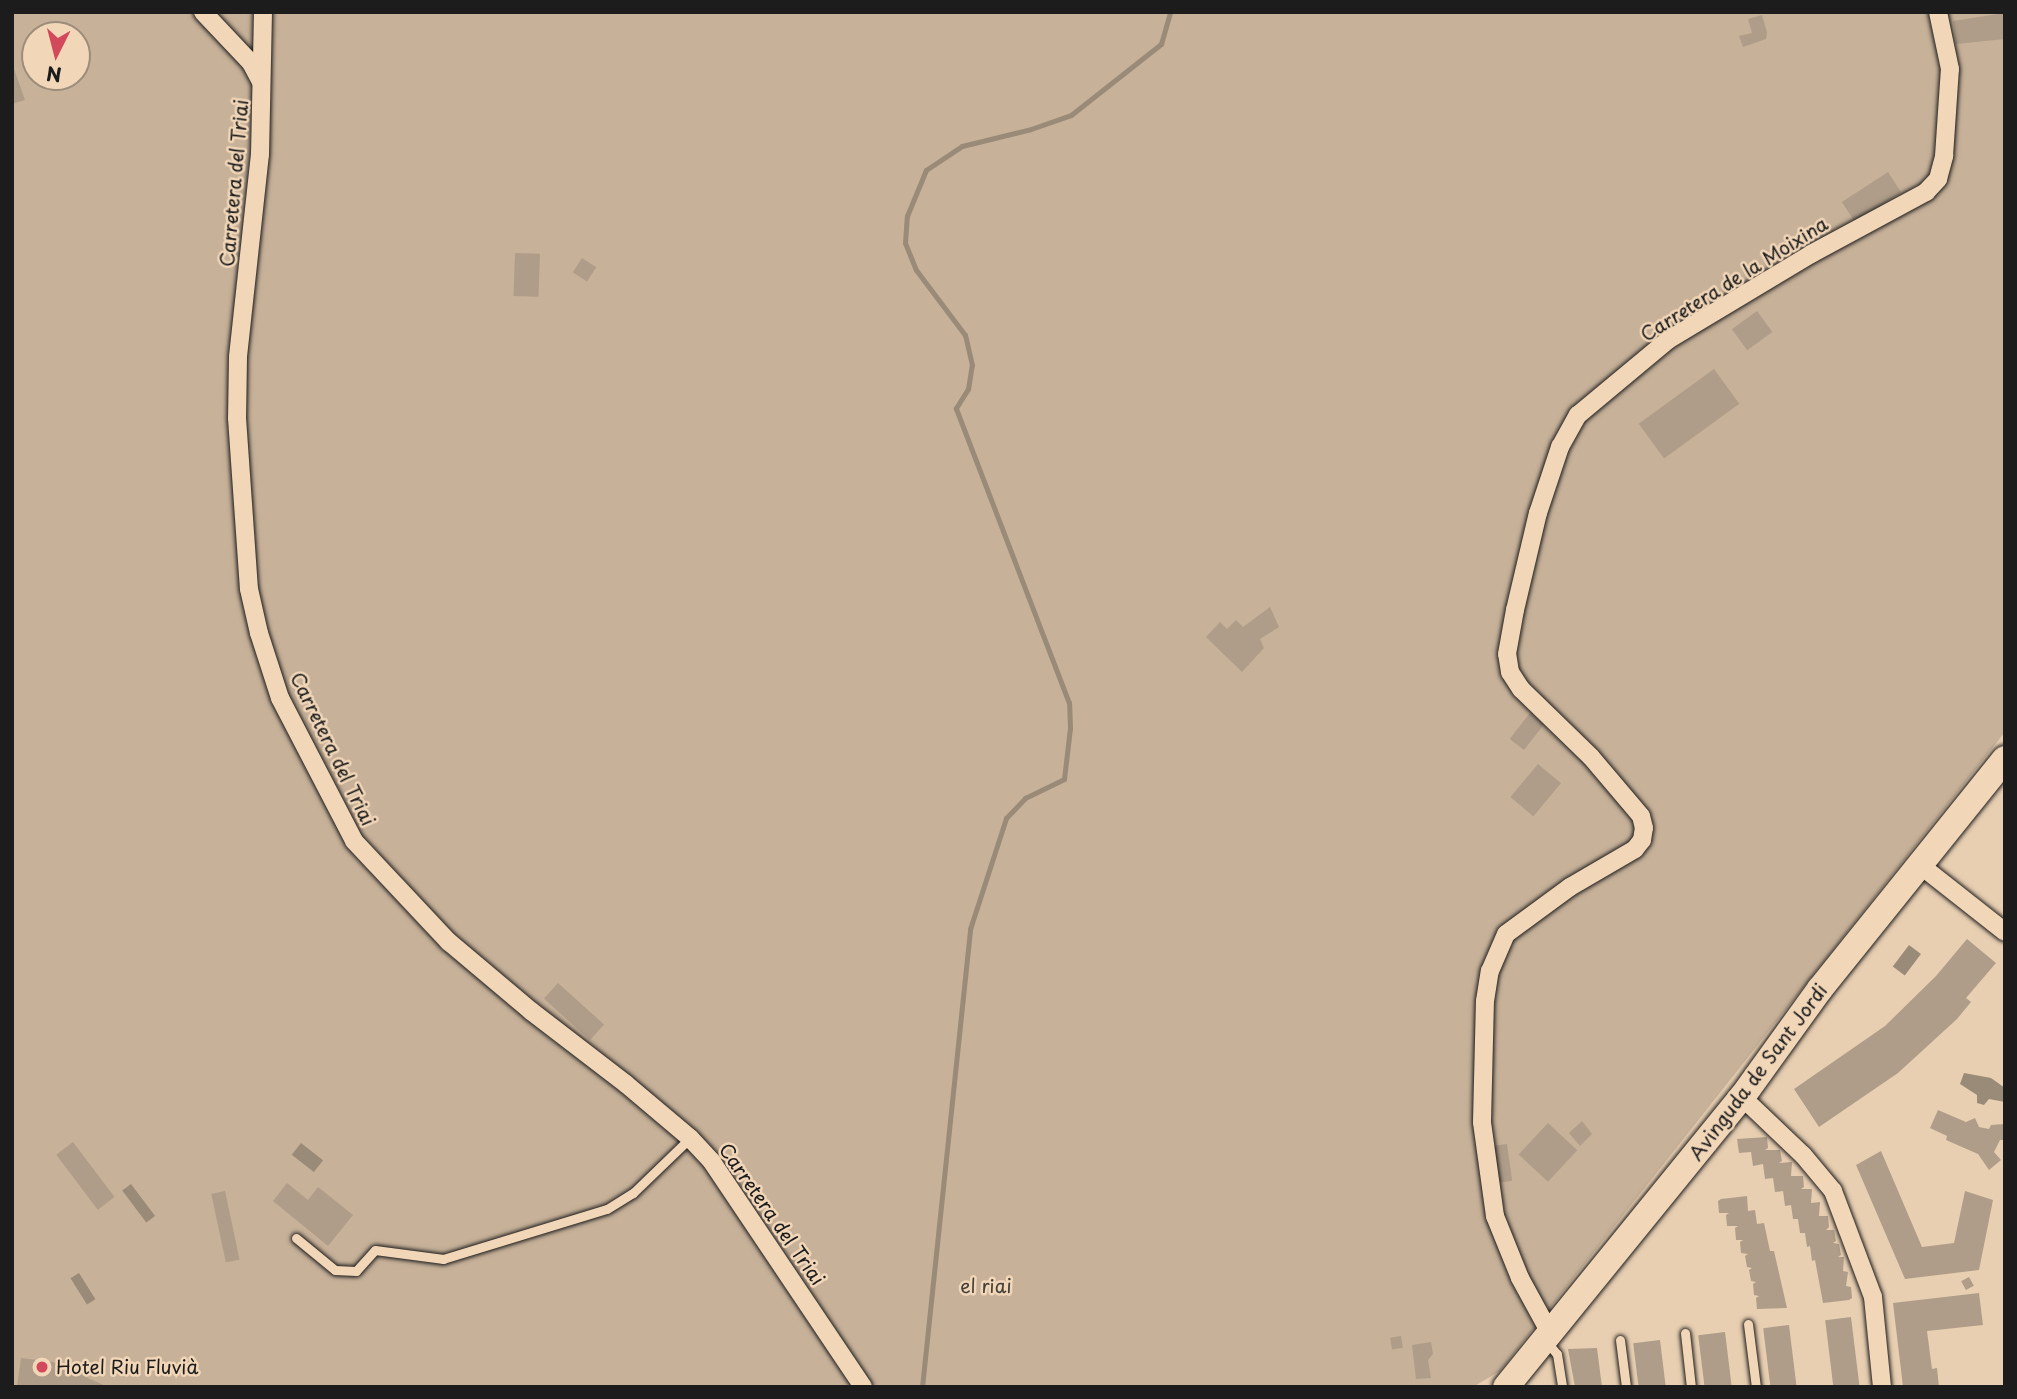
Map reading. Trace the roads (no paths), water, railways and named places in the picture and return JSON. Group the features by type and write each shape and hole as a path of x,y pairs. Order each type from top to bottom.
{"main road":[{"name":"Avinguda de Sant Jordi","path":"1508,1386 1742,1097 1821,989 2005,759"}],"street":[{"path":"203,12 251,63 263,85"},
{"name":"Carretera del Triai","path":"263,12 260,154 238,356 237,418 249,589 259,633 280,698 354,841 449,942 690,1138 712,1162 863,1387"},
{"name":"Carretera de la Moixina","path":"1548,1336 1520,1278 1495,1216 1482,1122 1485,1001 1490,971 1506,934 1570,887 1635,849 1642,840 1644,828 1641,816 1521,689 1510,672 1507,654 1538,513 1560,447 1578,415 1668,340 1811,254 1926,192 1938,179 1944,156 1950,69 1938,12"},
{"path":"1920,865 2005,932"},
{"path":"1742,1097 1804,1155 1833,1191 1873,1297 1882,1387"}],"lane":[{"path":"296,1238 335,1270 356,1271 375,1250 443,1259 607,1209 633,1193 690,1138"},
{"path":"1748,1324 1756,1387"},
{"path":"1685,1333 1691,1387"},
{"path":"1548,1336 1557,1354 1562,1387"},
{"path":"1620,1340 1626,1387"}],"waterway":[{"path":"922,1387 970,929 1006,818 1025,798 1064,779 1070,728 1069,703 956,408 968,389 972,365 965,335 916,270 905,243 907,216 926,170 962,146 1031,129 1071,115 1161,44 1170,12"}],"place":[{"name":"Hotel Riu Fluvià","path":"42,1367"}],"park label":[{"name":"el riai","path":"986,1286"}]}
